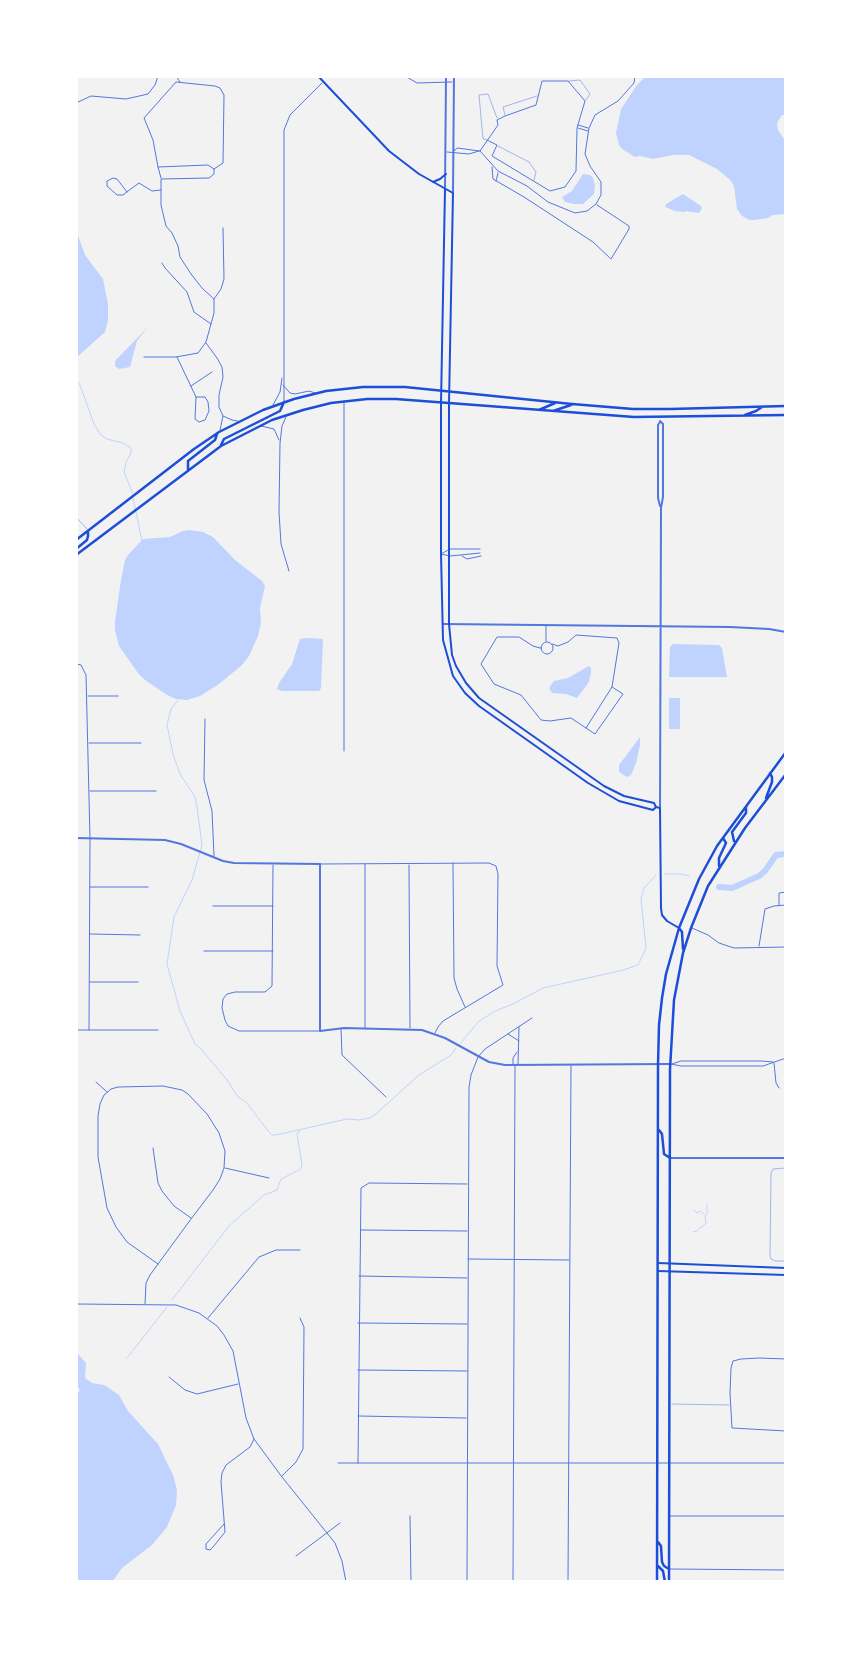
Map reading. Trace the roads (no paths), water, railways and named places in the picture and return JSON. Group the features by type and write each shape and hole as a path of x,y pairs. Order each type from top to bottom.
{"main road":[{"path":"318,76 389,151 419,174 453,193 449,391 449,624 452,655 456,666 466,683 479,698 604,786 624,796 654,803 656,807 660,808 662,915 679,928 684,940 674,1000 670,1064 670,1462 669,1569 667,1582"},
{"path":"432,182 440,180 446,174"},
{"path":"446,189 441,402 442,624 446,654 453,676 465,693 480,706 602,792 619,801 635,806 653,810 656,807"},
{"path":"76,540 194,449 218,433 239,421 271,407 316,393 345,388 400,386 556,403 661,409 786,406"},
{"path":"76,555 221,446 258,426 288,414 316,406 344,401 386,398 660,419 786,415"},
{"path":"221,446 224,439 280,411 284,402"},
{"path":"538,410 556,403"},
{"path":"553,412 572,404"},
{"path":"741,416 762,407"},
{"path":"188,469 188,461 215,440 218,433"},
{"path":"76,549 87,540 88,531"},
{"path":"657,1582 658,1065 662,998 666,974 679,928 699,879 723,838 786,752"},
{"path":"766,799 772,782 770,773"},
{"path":"683,953 708,886 735,842 786,774"},
{"path":"735,842 732,832 746,813 746,805"},
{"path":"719,868 719,858 726,844 723,838"},
{"path":"658,1129 662,1134 664,1154 670,1158"},
{"path":"658,1263 786,1268"},
{"path":"658,1270 786,1274"},
{"path":"657,1541 661,1546 662,1562 669,1569"},
{"path":"657,1565 663,1571 667,1582"}],"street":[{"path":"76,103 91,96 126,99 148,94 156,85 158,76"},
{"path":"176,76 180,82"},
{"path":"405,76 417,83 454,82"},
{"path":"446,76 446,189"},
{"path":"453,193 454,76"},
{"path":"446,152 457,148 480,151 498,171 527,186 548,202 575,213 587,211 596,204 601,195 601,182 590,166 585,154 589,130 595,116 618,101 634,83 635,76"},
{"path":"453,151 457,154 469,154 480,151 498,124 497,120 536,105 542,81 568,80 585,101 577,127 576,171 565,187 550,191 492,156 497,145 488,140"},
{"path":"161,179 209,178 214,174 214,169 223,162 224,95 220,88 176,82 144,118 153,140 161,179 161,205 164,220 178,246 180,257 202,288 214,299"},
{"path":"284,402 284,130 290,115 323,82"},
{"path":"577,127 589,130"},
{"path":"158,166 208,165 214,169"},
{"path":"492,166 493,180 524,197 593,242 611,259 629,226 596,204"},
{"path":"496,181 498,171"},
{"path":"127,192 117,179 113,178 108,181 107,186 116,195 123,195 127,192 139,183 152,191 162,190"},
{"path":"144,357 176,357 198,353 206,342 214,313 214,299 221,289 224,279 223,228"},
{"path":"162,263 188,292 194,312 211,324"},
{"path":"206,342 222,367 223,377 219,395 219,406 222,416 218,433"},
{"path":"176,357 196,397 195,419 199,422 205,420 209,411 208,402 205,397 196,397"},
{"path":"190,386 212,372"},
{"path":"271,407 280,392 283,373"},
{"path":"283,384 290,393 295,394 309,390 316,393"},
{"path":"344,401 344,751"},
{"path":"661,409 658,425 658,498 661,508"},
{"path":"288,414 282,426 280,443 279,512 281,544 289,571"},
{"path":"222,416 230,420 239,421"},
{"path":"660,419 663,424 660,808"},
{"path":"258,426 274,429 277,432 280,443"},
{"path":"441,554 450,549 480,549"},
{"path":"441,554 450,556 461,555 480,555 467,558 461,555"},
{"path":"442,624 759,628 786,632"},
{"path":"546,625 546,641"},
{"path":"546,641 558,646 568,642 576,635 617,638 619,644 612,687 586,728"},
{"path":"552,644 553,648 550,653 543,653 540,648 519,637 497,637 481,664 494,684 520,695 542,720 550,721 571,718 595,734 622,694 612,687"},
{"path":"540,648 541,644 546,641"},
{"path":"76,664 81,665 86,675 87,696 90,839 89,1030"},
{"path":"87,696 118,696"},
{"path":"205,719 204,780 212,811 214,857"},
{"path":"88,743 141,743"},
{"path":"89,791 156,791"},
{"path":"76,838 164,840 239,864 489,863 496,866 498,874 497,966 503,985 440,1024 435,1033"},
{"path":"273,864 273,982 269,990 259,993 230,993 223,999 222,1008 225,1020 228,1026 233,1029 239,1031 320,1031 341,1028 410,1029 435,1033 478,1057 497,1064 515,1066 774,1062"},
{"path":"320,864 320,1031"},
{"path":"365,864 365,1029"},
{"path":"409,864 410,1029"},
{"path":"453,864 454,978 466,1008"},
{"path":"89,887 148,887"},
{"path":"779,906 779,893 786,892"},
{"path":"759,947 765,910 774,906 786,905"},
{"path":"213,906 273,906"},
{"path":"691,928 708,935 719,943 734,948 786,948"},
{"path":"89,934 140,935"},
{"path":"204,951 273,951"},
{"path":"89,982 138,982"},
{"path":"467,1582 469,1087 478,1057 492,1043 532,1018"},
{"path":"513,1582 515,1066 519,1042 519,1026"},
{"path":"341,1028 342,1055 386,1098"},
{"path":"76,1030 158,1030"},
{"path":"508,1034 519,1042"},
{"path":"515,1066 513,1058 517,1051"},
{"path":"670,1064 681,1066 763,1066 786,1058"},
{"path":"774,1062 776,1083 779,1088"},
{"path":"568,1582 571,1065"},
{"path":"96,1082 107,1093"},
{"path":"145,1304 146,1283 213,1190 224,1168 225,1151 219,1133 207,1114 188,1094 173,1087 127,1085 111,1089 100,1104 98,1116 98,1157 107,1208 116,1227 127,1242 158,1264"},
{"path":"154,1148 158,1183 162,1192 174,1206 191,1219"},
{"path":"670,1158 786,1158"},
{"path":"224,1168 269,1178"},
{"path":"358,1463 358,1324 360,1192 362,1186 369,1183 468,1184"},
{"path":"360,1230 468,1231"},
{"path":"208,1319 259,1257 276,1250 300,1250"},
{"path":"468,1259 570,1260"},
{"path":"359,1276 468,1278"},
{"path":"76,1304 176,1305 199,1313 224,1335 233,1351 246,1418 254,1438 328,1533 339,1552 345,1570 346,1582"},
{"path":"282,1476 296,1462 303,1449 304,1327 300,1318"},
{"path":"358,1324 468,1324"},
{"path":"786,1359 741,1359 733,1361 730,1368 732,1428 786,1430"},
{"path":"358,1370 467,1371"},
{"path":"169,1377 185,1390 197,1394 239,1384"},
{"path":"358,1416 467,1418"},
{"path":"224,1524 206,1544 206,1549 210,1550 225,1532 222,1472 226,1465 250,1447 254,1438"},
{"path":"338,1463 786,1463"},
{"path":"410,1516 411,1582"},
{"path":"669,1516 786,1516"},
{"path":"296,1556 340,1522"},
{"path":"669,1569 786,1570"}],"lane":[{"path":"568,80 580,80 590,94 585,101"},
{"path":"488,140 482,139 479,95 488,94 497,120"},
{"path":"505,116 502,107 538,96"},
{"path":"497,145 529,162 536,172 534,180"},
{"path":"76,517 88,531"},
{"path":"786,1168 773,1169 771,1173 770,1255 771,1259 786,1261"},
{"path":"669,1404 730,1405"}],"water":[{"path":"646,76 786,76 786,115 782,115 777,123 778,130 786,142 786,214 754,220 742,216 737,209 734,186 730,180 717,169 689,155 673,155 653,159 640,156 635,157 622,149 616,133 621,109 637,85"},
{"path":"583,174 590,175 593,178 594,194 583,204 565,202 562,197 572,191"},
{"path":"683,194 701,206 702,208 699,213 675,211 665,207 666,204"},
{"path":"76,230 85,255 103,279 108,304 108,321 105,332 76,358"},
{"path":"148,327 137,341 130,367 119,369 115,366 115,361"},
{"path":"189,530 203,532 213,537 235,560 262,581 265,586 260,608 261,622 258,636 249,656 242,665 219,684 200,696 187,700 176,699 167,695 138,673 119,646 115,622 121,580 125,560 128,555 143,539 170,537"},
{"path":"300,639 323,639 321,688 319,691 282,691 277,689 292,664"},
{"path":"673,644 719,645 722,648 727,677 669,677 670,647"},
{"path":"589,666 591,672 589,682 577,698 566,694 552,693 549,688 554,681 568,678"},
{"path":"669,698 680,698 680,729 669,729"},
{"path":"640,737 636,763 631,775 627,777 619,772 619,765"},
{"path":"76,1352 86,1363 85,1378 92,1383 104,1385 119,1395 128,1411 158,1444 173,1475 177,1490 176,1505 167,1527 152,1545 122,1568 112,1582 76,1582 76,1393 80,1391 76,1383"}],"waterway":[{"path":"76,380 80,385 94,424 100,434 107,439 123,443 131,448 124,472 133,494"},
{"path":"133,498 142,541"},
{"path":"178,700 171,709 167,725 173,754 180,774 195,797 202,845 192,880 174,917 167,964 180,1011 195,1044 272,1135 347,1119 359,1120 370,1118 419,1075 451,1055 456,1048"},
{"path":"719,887 732,888 759,876 765,871 776,855 786,854"},
{"path":"665,874 689,876"},
{"path":"460,1044 478,1022 495,1011 543,988 638,965 646,948 641,899 644,888 656,875"},
{"path":"172,1300 229,1226 264,1195 277,1190 281,1179 301,1169 297,1134 300,1130"},
{"path":"707,1208 707,1213"},
{"path":"694,1210 697,1213 700,1211 704,1214"},
{"path":"693,1232 706,1223 705,1216 707,1214"},
{"path":"127,1358 167,1307"}]}
